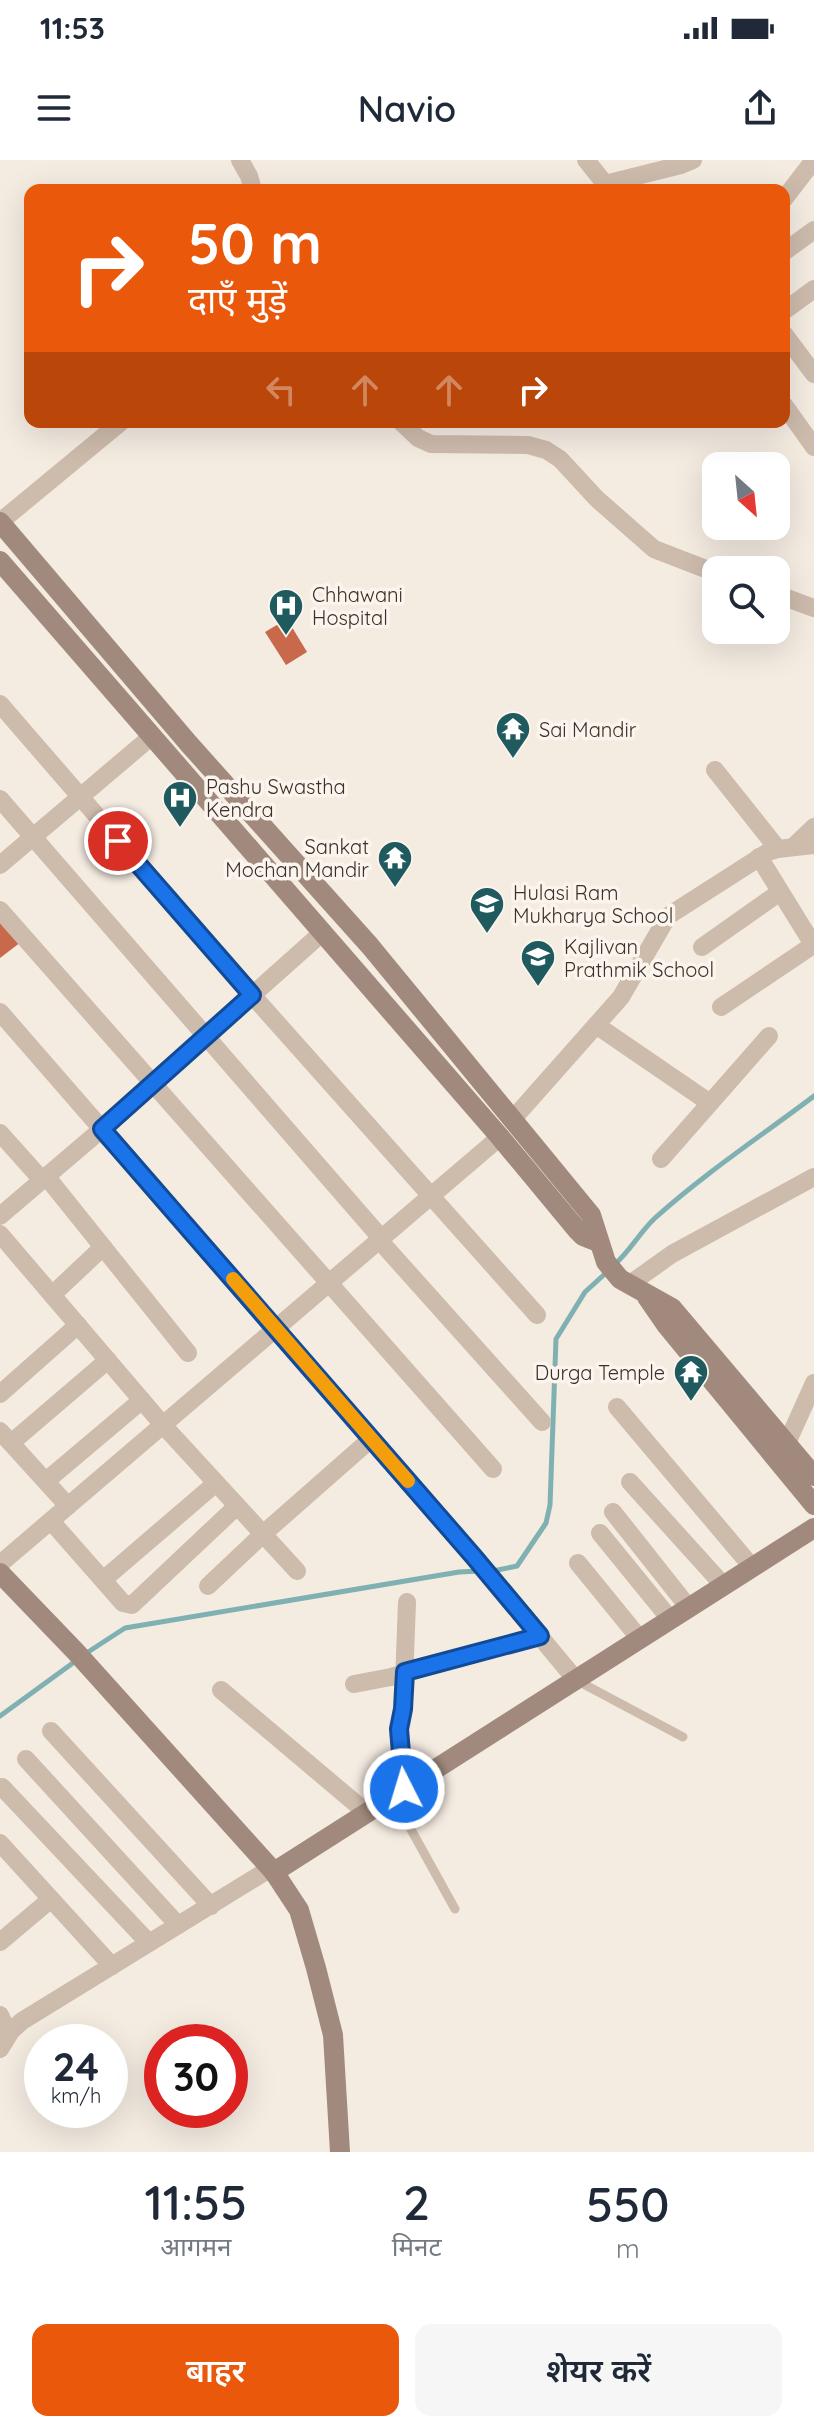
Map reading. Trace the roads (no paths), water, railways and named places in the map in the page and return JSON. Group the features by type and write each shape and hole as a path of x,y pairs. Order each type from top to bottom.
{"main road":[{"path":"0,522 189,744 370,946 591,1215 602,1252"},
{"path":"0,561 583,1236 631,1284 814,1505"},
{"path":"631,1284 678,1313 814,1476"},
{"path":"272,1870 367,1813 814,1528"},
{"path":"0,1573 272,1870 299,1910 333,2035 340,2152"}],"street":[{"path":"240,160 251,184"},
{"path":"586,160 606,184"},
{"path":"617,184 693,160"},
{"path":"790,191 814,160"},
{"path":"790,248 814,230"},
{"path":"790,307 814,289"},
{"path":"790,342 814,374"},
{"path":"790,413 814,447"},
{"path":"0,522 114,428"},
{"path":"407,428 431,444 528,445 546,450 560,459 597,499 654,549 702,568"},
{"path":"790,599 814,608"},
{"path":"0,704 252,995 537,1315"},
{"path":"0,865 152,736"},
{"path":"715,770 786,848"},
{"path":"0,799 542,1422"},
{"path":"786,848 814,827"},
{"path":"512,1120 621,997 668,916 759,857 786,848 814,845"},
{"path":"721,1007 812,939 759,857"},
{"path":"702,947 780,892"},
{"path":"0,910 493,1469"},
{"path":"0,1216 323,932"},
{"path":"0,1012 474,1557 576,1680"},
{"path":"596,1025 710,1103"},
{"path":"661,1159 769,1036"},
{"path":"0,1133 44,1178 103,1247 188,1353"},
{"path":"0,1564 500,1137"},
{"path":"631,1284 672,1254 814,1177"},
{"path":"0,1234 163,1425 297,1571"},
{"path":"52,1295 103,1247"},
{"path":"0,1394 78,1325"},
{"path":"68,1506 6,1437 108,1360"},
{"path":"787,1443 814,1383"},
{"path":"46,1481 142,1400"},
{"path":"617,1407 752,1567"},
{"path":"208,1586 371,1439"},
{"path":"630,1482 724,1586"},
{"path":"103,1580 216,1483"},
{"path":"51,1521 127,1605 136,1603 237,1506"},
{"path":"613,1512 689,1608"},
{"path":"600,1533 670,1619"},
{"path":"578,1563 640,1639"},
{"path":"398,1792 399,1729 403,1709 398,1674 407,1602"},
{"path":"354,1684 540,1636"},
{"path":"221,1690 367,1813"},
{"path":"51,1731 211,1906"},
{"path":"26,1759 178,1925"},
{"path":"2,1787 149,1943"},
{"path":"0,1843 112,1966"},
{"path":"5,2042 22,2021 272,1870"},
{"path":"0,1942 51,1899"},
{"path":"0,2015 5,2042"}],"lane":[{"path":"576,1680 683,1737"},
{"path":"398,1792 455,1909"}],"waterway":[{"path":"614,1265 650,1223 674,1201 814,1096"},
{"path":"493,1571 517,1566 546,1523 550,1505 556,1339 585,1292 607,1272"},
{"path":"85,1654 125,1628 479,1571"},
{"path":"0,1716 77,1660"}],"place":[{"name":"Chhawani Hospital","path":"286,637"},
{"name":"Sai Mandir","path":"513,760"},
{"name":"Pashu Swastha Kendra","path":"180,829"},
{"name":"Sankat Mochan Mandir","path":"395,889"},
{"name":"Hulasi Ram Mukharya School","path":"487,935"},
{"name":"Kajlivan Prathmik School","path":"538,988"},
{"name":"Durga Temple","path":"691,1403"}]}
